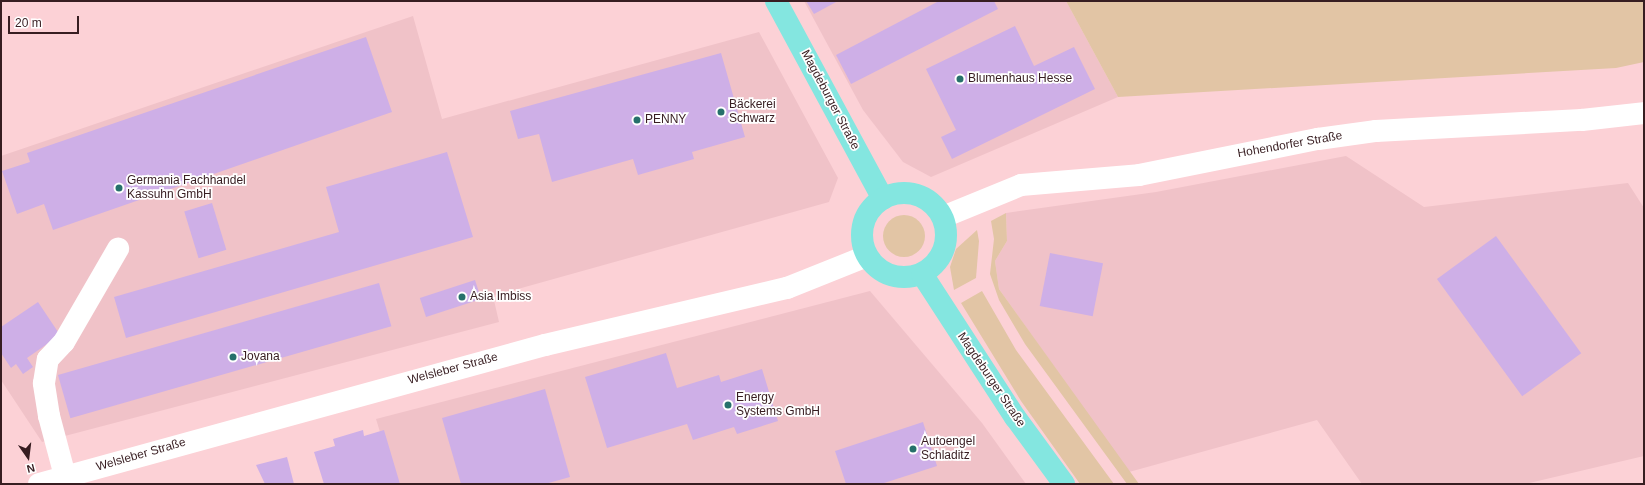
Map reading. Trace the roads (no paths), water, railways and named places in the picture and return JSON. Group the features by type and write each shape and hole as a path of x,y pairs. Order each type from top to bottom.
{"main road":[{"name":"Magdeburger Straße","path":"776,1 882,199"},
{"path":"897,193 921,196 933,203 943,217 947,228 946,246 938,262 922,274 908,278 893,276 882,272 867,256 863,245 865,220 882,199 897,193"},
{"name":"Magdeburger Straße","path":"922,274 1056,481"}],"street":[{"name":"Hohendorfer Straße","path":"943,217 1021,185 1139,175 1318,139 1376,131 1582,120 1644,113"},
{"path":"65,476 48,416 44,383 48,359 64,342 118,249"},
{"name":"Welsleber Straße","path":"39,484 538,347 787,288 867,256"}],"place":[{"name":"Blumenhaus Hesse","path":"960,79"},
{"name":"Bäckerei Schwarz","path":"721,112"},
{"name":"PENNY","path":"637,120"},
{"name":"Germania Fachhandel Kassuhn GmbH","path":"119,188"},
{"name":"Asia Imbiss","path":"462,297"},
{"name":"Jovana","path":"233,357"},
{"name":"Energy Systems GmbH","path":"728,405"},
{"name":"Autoengel Schladitz","path":"913,449"}]}
